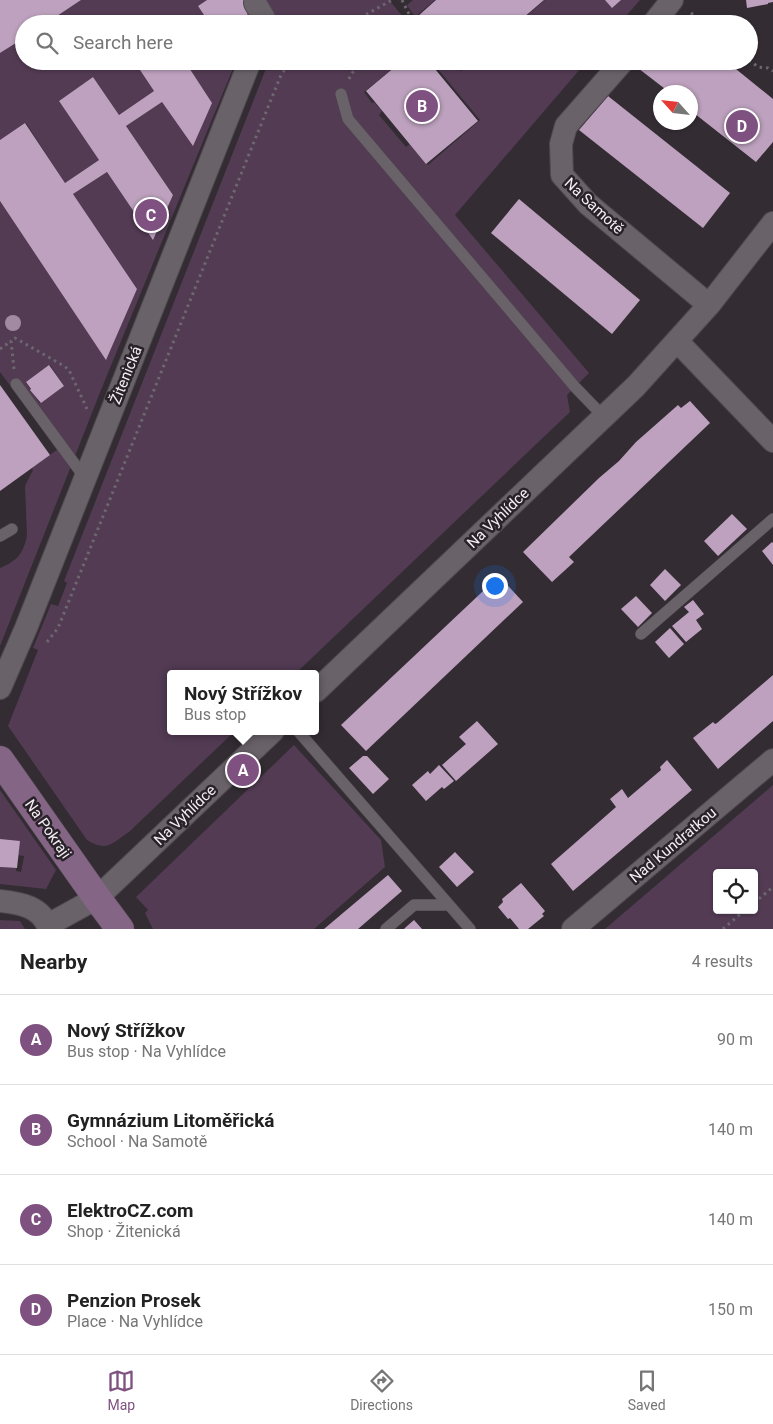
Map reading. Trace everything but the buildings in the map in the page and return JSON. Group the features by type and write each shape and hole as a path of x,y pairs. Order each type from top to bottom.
{"street":[{"path":"660,15 672,0"},
{"path":"255,3 262,15"},
{"name":"Žitenická","path":"0,688 23,635 246,70"},
{"name":"Na Samotě","path":"615,70 566,126 561,144 562,176 588,204 708,305"},
{"name":"Na Vyhlídce","path":"319,688 636,386 708,305 773,223"},
{"path":"677,341 773,441"},
{"name":"Na Vyhlídce","path":"49,927 97,898 269,735"},
{"name":"Na Pokraji","path":"0,760 120,929"},
{"name":"Nad Kundratkou","path":"573,929 773,760"},
{"path":"0,902 24,905 31,908 43,917 49,927"}],"lane":[{"path":"341,94 348,119 575,387 604,417"},
{"path":"16,384 85,478"},
{"path":"642,634 773,519"},
{"path":"0,536 12,529"},
{"path":"301,735 470,929"},
{"path":"386,929 414,905 448,905"}],"path":[{"path":"365,15 392,0"},
{"path":"402,0 410,15"},
{"path":"758,67 768,68 773,71"},
{"path":"45,644 58,628 285,70"},
{"path":"341,94 356,70"},
{"path":"0,349 15,338 64,366 69,370 89,412"},
{"path":"11,341 16,384"},
{"path":"758,900 773,887"},
{"path":"723,929 740,914"}],"shaded area":[{"path":"81,0 207,0 198,6 204,15 58,15"},
{"path":"264,0 389,0 402,15 276,15"},
{"path":"413,0 435,0 417,15 414,15 407,5"},
{"path":"545,0 640,0 627,15 528,15"},
{"path":"15,44 15,70 140,70 154,91 119,115 93,77 59,101 99,160 65,183 26,123 0,140 0,53"},
{"path":"190,70 232,70 101,390 0,646 0,568 15,560 21,552 27,536 25,486 33,470 32,468 58,449 0,372 0,201 106,359 137,289 73,194 107,172 153,239 173,195 126,126 162,102 193,145 211,103","holes":["50,365 64,386 40,403 26,383"]},
{"path":"265,70 391,70 364,92 372,103 374,102 382,111 379,115 406,147 410,144 428,165 480,120 439,70 579,70 455,215 589,373 567,395 570,412 299,670 167,670 167,735 231,735 129,832 113,843 104,846 99,846 87,840 8,726 38,650 33,648 51,604 58,606 67,583 64,581"},
{"path":"294,745 381,840 385,867 314,929 153,929 145,913 148,910 136,897"},
{"path":"773,785 773,929 605,929"},
{"path":"0,790 56,870 46,889 0,884 0,867 16,868 16,871 21,872 24,856 18,855 0,839"},
{"path":"0,920 20,921 25,929 0,929"}],"place":[{"name":"Gymnázium Litoměřická","path":"422,106"},
{"name":"Penzion Prosek","path":"742,126"},
{"name":"ElektroCZ.com","path":"151,215"},
{"name":"Nový Střížkov","path":"243,770"}]}
